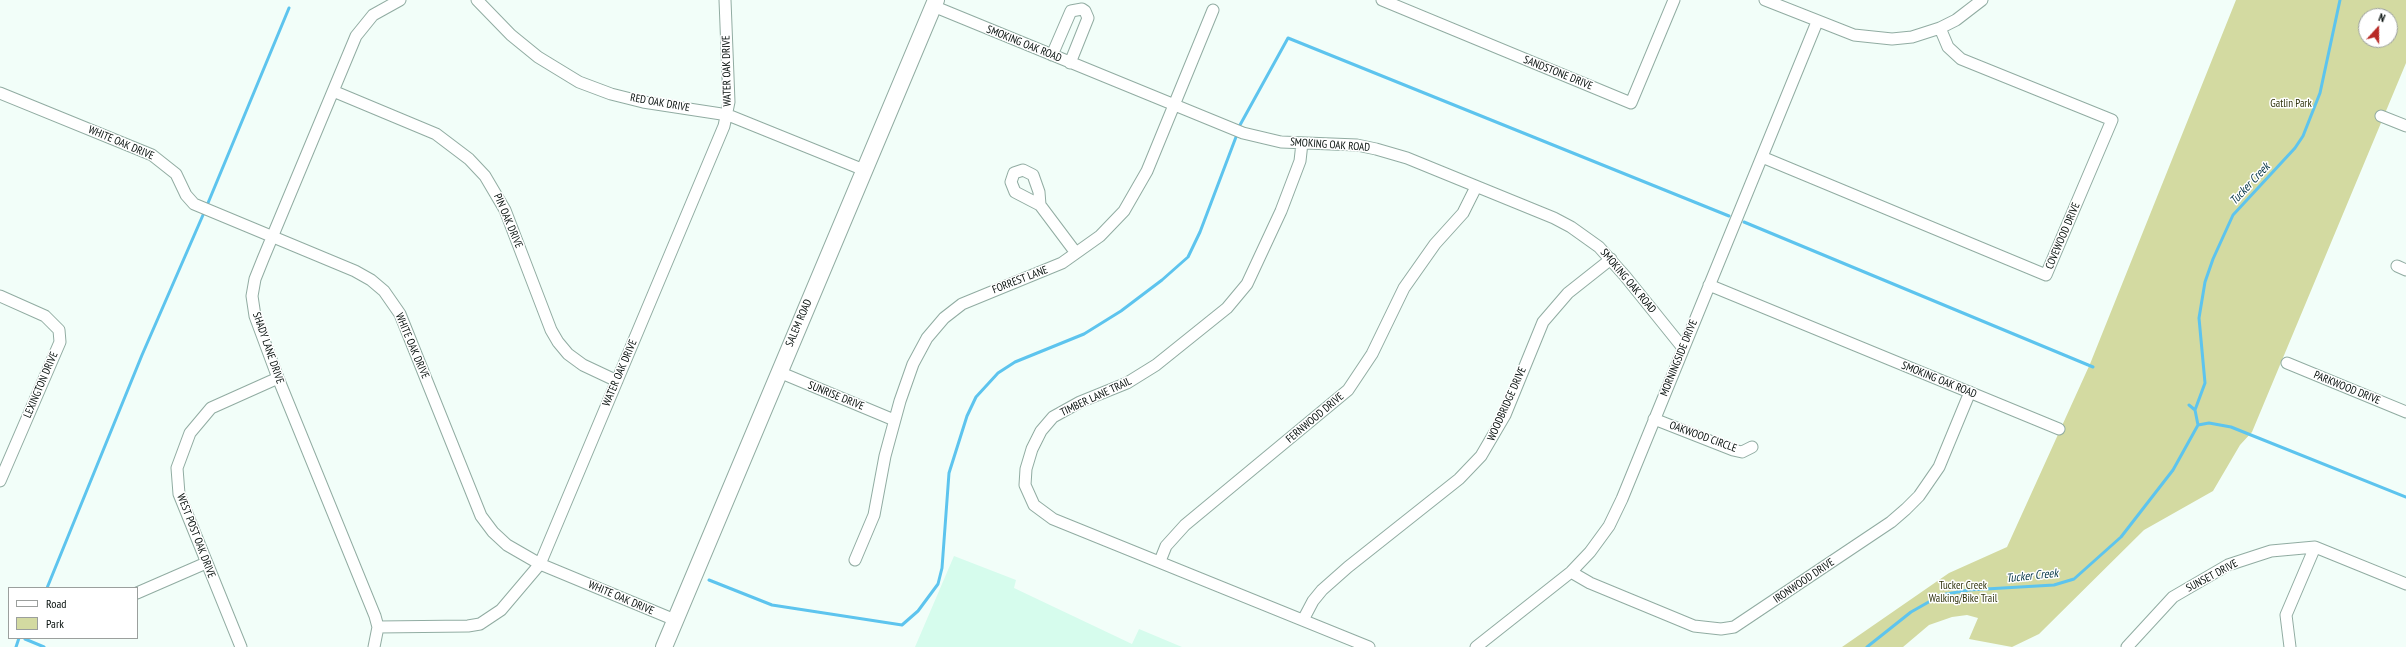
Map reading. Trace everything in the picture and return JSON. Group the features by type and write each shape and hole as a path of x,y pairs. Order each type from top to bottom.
{"main road":[{"name":"SALEM ROAD","path":"664,647 934,3"}],"street":[{"name":"SHADY LANE DRIVE","path":"374,647 378,627 371,605 278,378 255,316 252,296 255,279 356,36 364,24 373,15 400,0"},
{"name":"RED OAK DRIVE","path":"477,0 511,35 538,57 579,82 611,94 643,102 728,115 864,170"},
{"name":"WATER OAK DRIVE","path":"378,627 468,626 480,624 491,619 510,602 540,564 728,115 729,102 725,0"},
{"name":"SANDSTONE DRIVE","path":"1382,0 1631,103 1674,0"},
{"path":"1765,0 1817,22 1854,35 1872,38 1912,37 1940,28 1956,20 1982,0"},
{"name":"SMOKING OAK ROAD","path":"934,3 1070,63 1243,133 1262,139 1302,143 1357,145 1376,149 1407,158 1571,227 1586,236 1611,259 1683,348"},
{"path":"1052,55 1071,11 1082,9 1085,11 1088,18 1070,63"},
{"name":"FORREST LANE","path":"855,560 874,515 894,420 917,354 927,338 944,318 972,299 1048,270 1100,236 1133,198 1147,171 1213,10"},
{"name":"MORNINGSIDE DRIVE","path":"1476,647 1571,572 1590,552 1609,526 1817,22"},
{"name":"COVEWOOD DRIVE","path":"1762,157 2046,275 2112,120 1961,59 1948,47 1940,28"},
{"name":"PIN OAK DRIVE","path":"334,91 436,134 469,159 485,176 505,210 551,330 558,342 568,354 583,365 617,381"},
{"name":"WHITE OAK DRIVE","path":"0,93 152,155 176,174 186,195 194,204 354,271 371,280 394,304 481,516 507,544 540,564 675,620"},
{"path":"2381,116 2406,126"},
{"name":"TIMBER LANE TRAIL","path":"1302,143 1300,161 1268,243 1247,284 1227,308 1141,376 1112,391 1071,407 1053,417 1037,439 1029,459 1025,485 1030,499 1040,511 1053,519 1160,561 1369,647"},
{"name":"FERNWOOD DRIVE","path":"1160,561 1166,546 1185,526 1334,404 1348,390 1372,354 1404,288 1435,244 1463,214 1476,187"},
{"path":"1040,205 1076,253"},
{"name":"WOODBRIDGE DRIVE","path":"1303,620 1313,601 1322,590 1348,567 1454,483 1481,456 1504,415 1543,322 1568,293 1611,259"},
{"name":"SMOKING OAK ROAD","path":"1709,285 2059,429"},
{"name":"LEXINGTON DRIVE","path":"0,296 46,316 59,330 60,342 0,481"},
{"name":"PARKWOOD DRIVE","path":"2287,363 2406,412"},
{"name":"SUNRISE DRIVE","path":"779,372 894,420"},
{"name":"WEST POST OAK DRIVE","path":"241,647 179,494 177,479 181,454 190,433 211,408 278,378"},
{"name":"IRONWOOD DRIVE","path":"1571,572 1590,583 1694,626 1714,629 1734,627 1885,526 1906,509 1919,496 1939,467 1970,392"},
{"name":"OAKWOOD CIRCLE","path":"1654,419 1733,450 1742,452 1752,448"},
{"path":"2290,647 2286,615 2315,547"},
{"name":"SUNSET DRIVE","path":"2127,647 2173,597 2228,565 2271,551 2315,547 2406,584"},
{"path":"138,593 206,563"}],"shaded area":[{"path":"954,556 1016,580 1014,588 1132,644 1139,629 1182,647 915,647"}],"green space":[{"name":"Gatlin Park","path":"2236,0 2406,0 2406,63 2252,432 2240,445 2213,491 2144,530 2039,634 2012,647 1969,639 1978,618 1967,615 1952,617 1929,625 1903,647 1842,647 1949,573 2007,547 2090,364"}],"waterway":[{"name":"Tucker Creek","path":"1867,647 1911,612 1941,595 1969,590 2054,585 2074,579 2121,537 2173,470 2198,425 2195,410 2205,383 2199,318 2205,282 2213,259 2233,215 2295,148 2303,136 2320,93 2340,0"},
{"path":"208,203 289,8"},
{"path":"1240,125 1288,38 1729,216"},
{"path":"709,580 772,605 902,625 918,611 938,584 942,568 949,473 967,416 976,397 998,373 1015,362 1084,334 1121,311 1162,280 1188,257 1200,232 1236,137"},
{"path":"47,587 142,355 203,215"},
{"path":"1744,222 2093,367"},
{"name":"Tucker Creek","path":"2189,405 2195,410"},
{"path":"2198,425 2209,423 2231,427 2406,497"},
{"path":"16,647 19,639"},
{"path":"25,639 44,647"}],"park label":[{"name":"Tucker Creek Walking/Bike Trail","path":"1963,592"}]}
